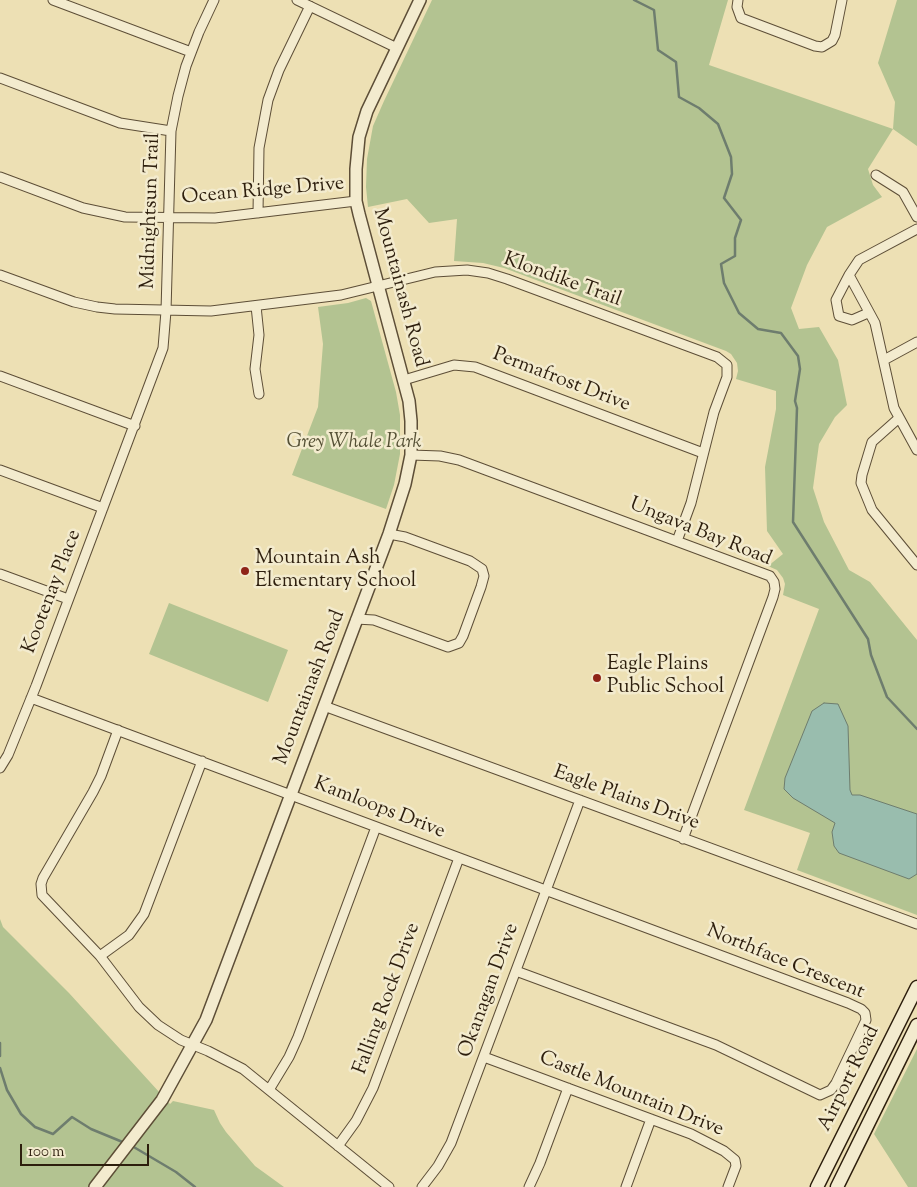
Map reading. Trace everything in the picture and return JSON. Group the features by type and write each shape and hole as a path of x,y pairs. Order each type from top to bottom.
{"main road":[{"name":"Airport Road","path":"817,1187 917,987"},
{"name":"Airport Road","path":"837,1187 917,1025"}],"street":[{"path":"53,0 190,52"},
{"name":"Midnightsun Trail","path":"135,426 163,348 172,131 179,88 190,52 214,0"},
{"path":"297,0 397,48"},
{"name":"Mountainash Road","path":"97,1184 153,1113 193,1044 210,1009 405,484 411,455 410,411 404,380 356,201 356,157 362,127 371,102 420,0"},
{"path":"738,0 737,7 741,18 822,47 832,41 835,35 842,0"},
{"path":"258,213 259,148 268,100 279,70 310,6"},
{"path":"0,78 120,123 172,131"},
{"path":"876,175 903,192 917,217"},
{"name":"Ocean Ridge Drive","path":"0,176 100,212 125,217 216,218 356,201"},
{"path":"868,313 852,320 839,316 836,300 849,275 859,260 917,229"},
{"name":"Klondike Trail","path":"0,275 86,305 114,309 211,311 341,295 445,270 467,270 488,273 717,357 727,365 727,377 714,412 703,453"},
{"path":"849,275 875,323 894,408 917,450"},
{"path":"256,306 259,340 256,369 259,394"},
{"path":"884,360 917,342"},
{"name":"Permafrost Drive","path":"404,380 454,366 475,368 703,453"},
{"path":"0,376 135,426"},
{"path":"899,418 872,442 861,483 872,510 917,565"},
{"name":"Kootenay Place","path":"0,768 8,755 31,698 135,426"},
{"path":"677,541 691,503 703,453"},
{"name":"Ungava Bay Road","path":"411,455 440,456 459,460 770,576 774,582 775,589 683,839"},
{"path":"0,470 103,508"},
{"path":"356,619 374,620 448,647 459,643 472,612 484,576 482,569 477,565 405,537 388,534"},
{"path":"0,574 68,599"},
{"name":"Kamloops Drive","path":"31,698 546,890"},
{"name":"Eagle Plains Drive","path":"324,706 917,924"},
{"path":"118,730 93,792 41,884 42,896 100,956 149,1017 167,1032 181,1040 233,1063 389,1187"},
{"path":"100,956 129,935 144,914 202,761"},
{"name":"Okanagan Drive","path":"422,1187 438,1166 451,1143 580,800"},
{"path":"269,1090 293,1049 376,827"},
{"name":"Falling Rock Drive","path":"338,1146 356,1120 374,1088 459,858"},
{"name":"Northface Crescent","path":"516,971 716,1045 820,1095 831,1090 836,1083 866,1020 865,1013 861,1009 848,1003 546,890"},
{"name":"Castle Mountain Drive","path":"484,1057 691,1134 731,1155 735,1160 736,1166 728,1187"},
{"path":"529,1187 568,1088"},
{"path":"626,1187 651,1119"}],"green space":[{"path":"432,0 728,0 709,65 893,129 868,169 873,185 882,197 827,227 807,265 791,308 799,329 819,327 838,360 847,405 835,417 819,444 813,488 824,522 849,570 870,582 917,640 917,915 797,870 810,833 744,810 819,609 783,595 785,584 783,578 777,570 768,566 783,554 767,531 765,467 776,409 776,391 736,379 737,363 731,354 726,351 504,268 483,263 454,261 457,219 429,223 407,199 368,207 366,187 367,159 373,126"},
{"path":"897,0 917,0 917,146 893,129 895,102 878,63"},
{"name":"Grey Whale Park","path":"366,298 371,301 396,392 400,415 400,454 394,485 386,509 292,475 318,407 323,344 318,307 348,303"},
{"path":"169,603 288,650 268,702 149,654"},
{"path":"0,919 3,927 69,993 170,1104 173,1101 214,1110 226,1132 255,1166 284,1187 0,1187"},
{"path":"917,1049 917,1187 908,1187 874,1134"}],"shaded area":[{"path":"824,703 838,704 848,726 850,790 852,795 860,795 917,814 917,874 909,879 839,853 834,846 832,832 835,823 793,798 784,789 785,778 812,711"}],"waterway":[{"path":"634,0 654,10 658,50 676,62 679,97 699,108 718,124 731,157 732,174 724,198 741,220 735,238 735,256 721,264 724,283 739,313 758,329 781,333 798,356 800,369 795,401 797,408 793,522 868,639 871,655 887,697 917,729"},
{"path":"0,1043 0,1056"},
{"path":"0,1068 7,1090 21,1114 35,1127 53,1134 72,1117 91,1129 125,1143"},
{"path":"132,1146 176,1172 195,1187"}],"place":[{"name":"Mountain Ash Elementary School","path":"245,571"},
{"name":"Eagle Plains Public School","path":"597,678"}]}
